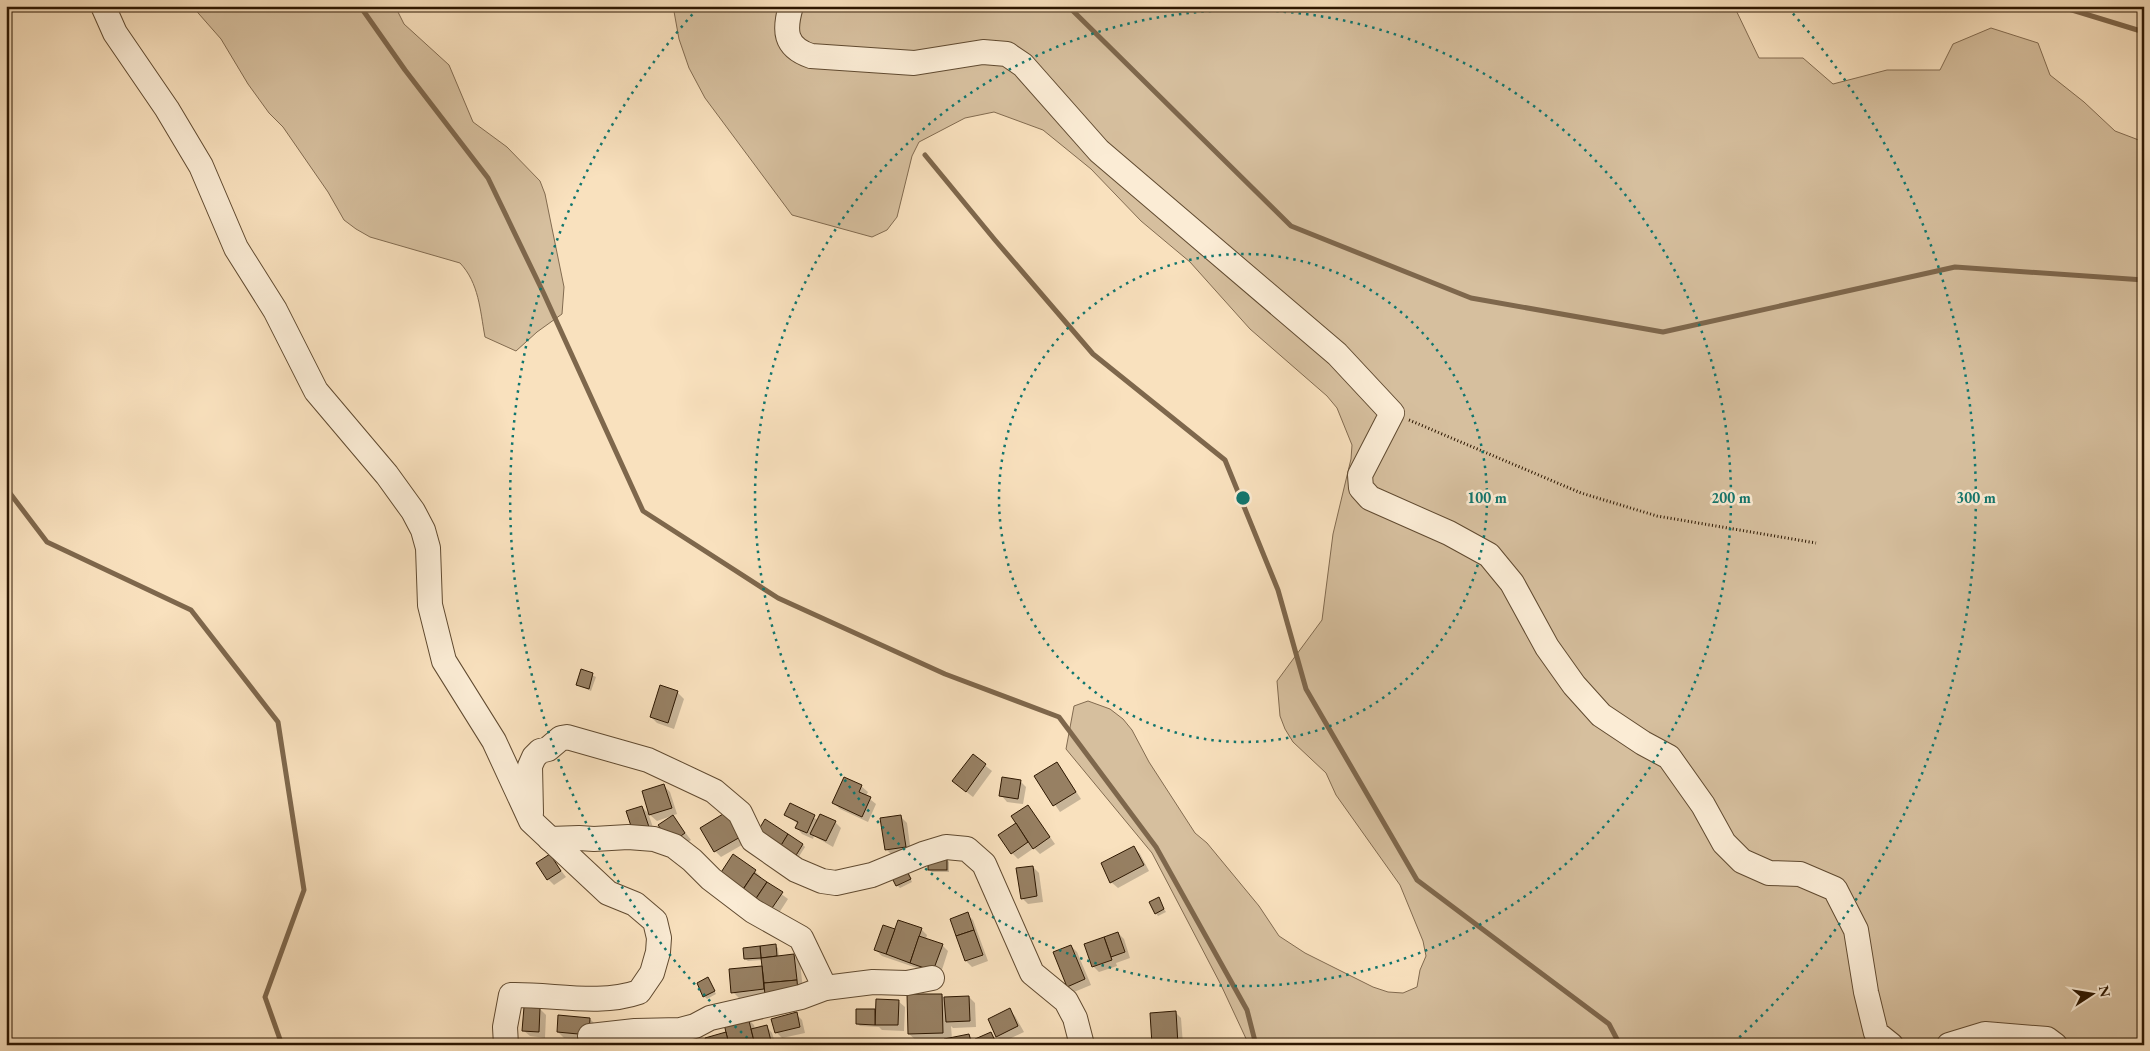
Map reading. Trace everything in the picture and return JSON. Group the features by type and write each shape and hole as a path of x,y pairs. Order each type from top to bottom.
{"street":[{"path":"103,6 115,33 166,109 201,166 236,248 275,310 316,391 386,475 413,511 423,530 428,548 430,605 444,661 494,741 531,821 608,893 636,904 655,922 659,938 658,952 652,973 640,992 620,998 538,994 511,995 505,1027 506,1045"},
{"path":"791,6 787,18 786,34 798,50 811,56 914,63 983,52 1006,54 1023,65 1099,151 1337,354 1392,413 1360,475 1361,488 1370,498 1449,533 1489,555 1512,583 1547,647 1574,685 1601,715 1669,757 1703,805 1724,843 1742,861 1769,873 1800,874 1835,889 1856,930 1866,992 1876,1033 1890,1045"},
{"path":"531,821 530,766 534,757 540,751 548,749 561,738 566,737 648,760 714,791 740,813 753,840 796,870 822,881 836,883 872,875 923,854 946,847 967,848 984,864 1032,973 1066,1001 1075,1018 1082,1045"},
{"path":"550,839 654,838 674,846 711,879 753,911 801,938 825,988"},
{"path":"590,1036 635,1031 680,1030 697,1035 710,1018 801,997 825,988 872,982 907,983 932,978"},
{"path":"1949,1045 1985,1034 2046,1039 2055,1045"}],"path":[{"path":"1392,413 1581,493 1657,516 1816,544"}],"shaded area":[{"path":"192,6 395,6 404,24 449,65 473,122 507,147 540,181 545,194 564,287 562,314 537,332 516,351 485,337 475,288 460,263 370,237 344,220 328,192 283,127 269,113 248,84 221,39"},
{"path":"673,6 1734,6 1759,58 1803,58 1833,84 1887,70 1940,70 1953,44 1991,28 2038,43 2050,75 2084,102 2115,131 2144,142 2144,1045 1249,1045 1221,985 1152,853 1066,749 1074,706 1088,701 1110,709 1123,719 1132,730 1149,762 1195,833 1207,843 1259,906 1279,936 1305,953 1373,987 1388,992 1403,993 1417,987 1420,970 1426,956 1423,941 1400,885 1336,795 1326,773 1293,742 1280,716 1277,681 1322,620 1333,534 1351,459 1352,445 1337,408 1327,396 1250,329 1190,262 1141,221 1091,169 1043,130 994,112 965,118 919,142 912,156 897,217 887,230 872,237 792,215 705,98 689,68 679,39"}],"building":[{"path":"581,669 593,673 589,689 576,685"},
{"path":"660,685 678,691 668,723 650,717"},
{"path":"973,754 986,764 966,792 952,781"},
{"path":"1057,762 1076,792 1053,806 1034,776"},
{"path":"844,777 862,785 859,792 871,797 862,817 832,803"},
{"path":"1002,777 1021,780 1018,799 999,796"},
{"path":"664,784 672,808 649,815 642,791"},
{"path":"790,803 815,815 807,833 795,828 798,822 784,815"},
{"path":"1028,805 1050,837 1033,849 1011,816"},
{"path":"642,806 650,830 634,835 626,811"},
{"path":"728,811 742,836 714,852 700,828"},
{"path":"820,814 836,821 826,841 810,834"},
{"path":"673,815 685,833 671,843 658,825"},
{"path":"901,815 906,847 885,850 880,818"},
{"path":"765,819 788,834 778,851 755,836"},
{"path":"1016,823 1028,842 1011,854 998,835"},
{"path":"788,834 803,844 795,857 780,847"},
{"path":"1134,846 1144,865 1110,883 1101,863"},
{"path":"550,854 561,871 547,880 536,863"},
{"path":"733,854 756,870 739,895 716,880"},
{"path":"928,858 947,858 947,870 928,870"},
{"path":"1033,866 1037,896 1021,899 1016,868"},
{"path":"906,869 911,879 896,886 891,876"},
{"path":"754,873 767,882 755,900 742,891"},
{"path":"767,882 783,892 770,911 755,900"},
{"path":"1159,897 1164,909 1155,914 1149,902"},
{"path":"968,912 974,930 956,936 950,919"},
{"path":"898,920 922,928 910,963 886,954"},
{"path":"883,925 895,929 886,954 874,950"},
{"path":"974,930 983,955 965,961 956,936"},
{"path":"1118,932 1125,952 1111,957 1104,937"},
{"path":"919,936 943,944 933,971 910,963"},
{"path":"1104,937 1112,960 1092,967 1084,944"},
{"path":"776,944 777,956 761,958 760,946"},
{"path":"1071,945 1085,979 1067,987 1053,952"},
{"path":"760,946 761,958 744,959 743,948"},
{"path":"794,954 797,980 764,983 761,958"},
{"path":"762,966 764,989 731,993 729,969"},
{"path":"708,977 715,991 703,997 697,983"},
{"path":"797,980 798,993 765,996 764,983"},
{"path":"907,994 942,994 943,1033 908,1034"},
{"path":"969,996 970,1021 946,1022 944,997"},
{"path":"876,999 899,1000 898,1025 875,1025"},
{"path":"524,1007 540,1008 539,1032 522,1031"},
{"path":"1010,1008 1018,1026 996,1037 988,1019"},
{"path":"856,1009 875,1009 875,1025 856,1024"},
{"path":"1176,1011 1178,1045 1152,1045 1150,1013"},
{"path":"797,1012 800,1027 775,1033 771,1019"},
{"path":"558,1015 590,1018 589,1035 557,1032"},
{"path":"748,1017 755,1045 729,1045 724,1024"},
{"path":"767,1025 772,1045 755,1045 751,1029"},
{"path":"726,1032 729,1045 707,1045 705,1038"},
{"path":"991,1032 997,1045 977,1045 975,1039"},
{"path":"969,1034 972,1045 945,1045 944,1039"}],"waterway":[{"path":"360,6 405,70 488,178 544,294 643,511 778,598 945,674 1059,717 1156,847 1247,1010 1256,1045"},
{"path":"1068,6 1291,226 1471,298 1663,332 1955,267 2144,280"},
{"path":"2059,6 2144,32"},
{"path":"925,155 1093,354 1225,460 1278,590 1306,689 1417,880 1609,1024 1620,1045"},
{"path":"6,488 47,542 191,610 278,722 304,890 265,997 282,1045"}]}
